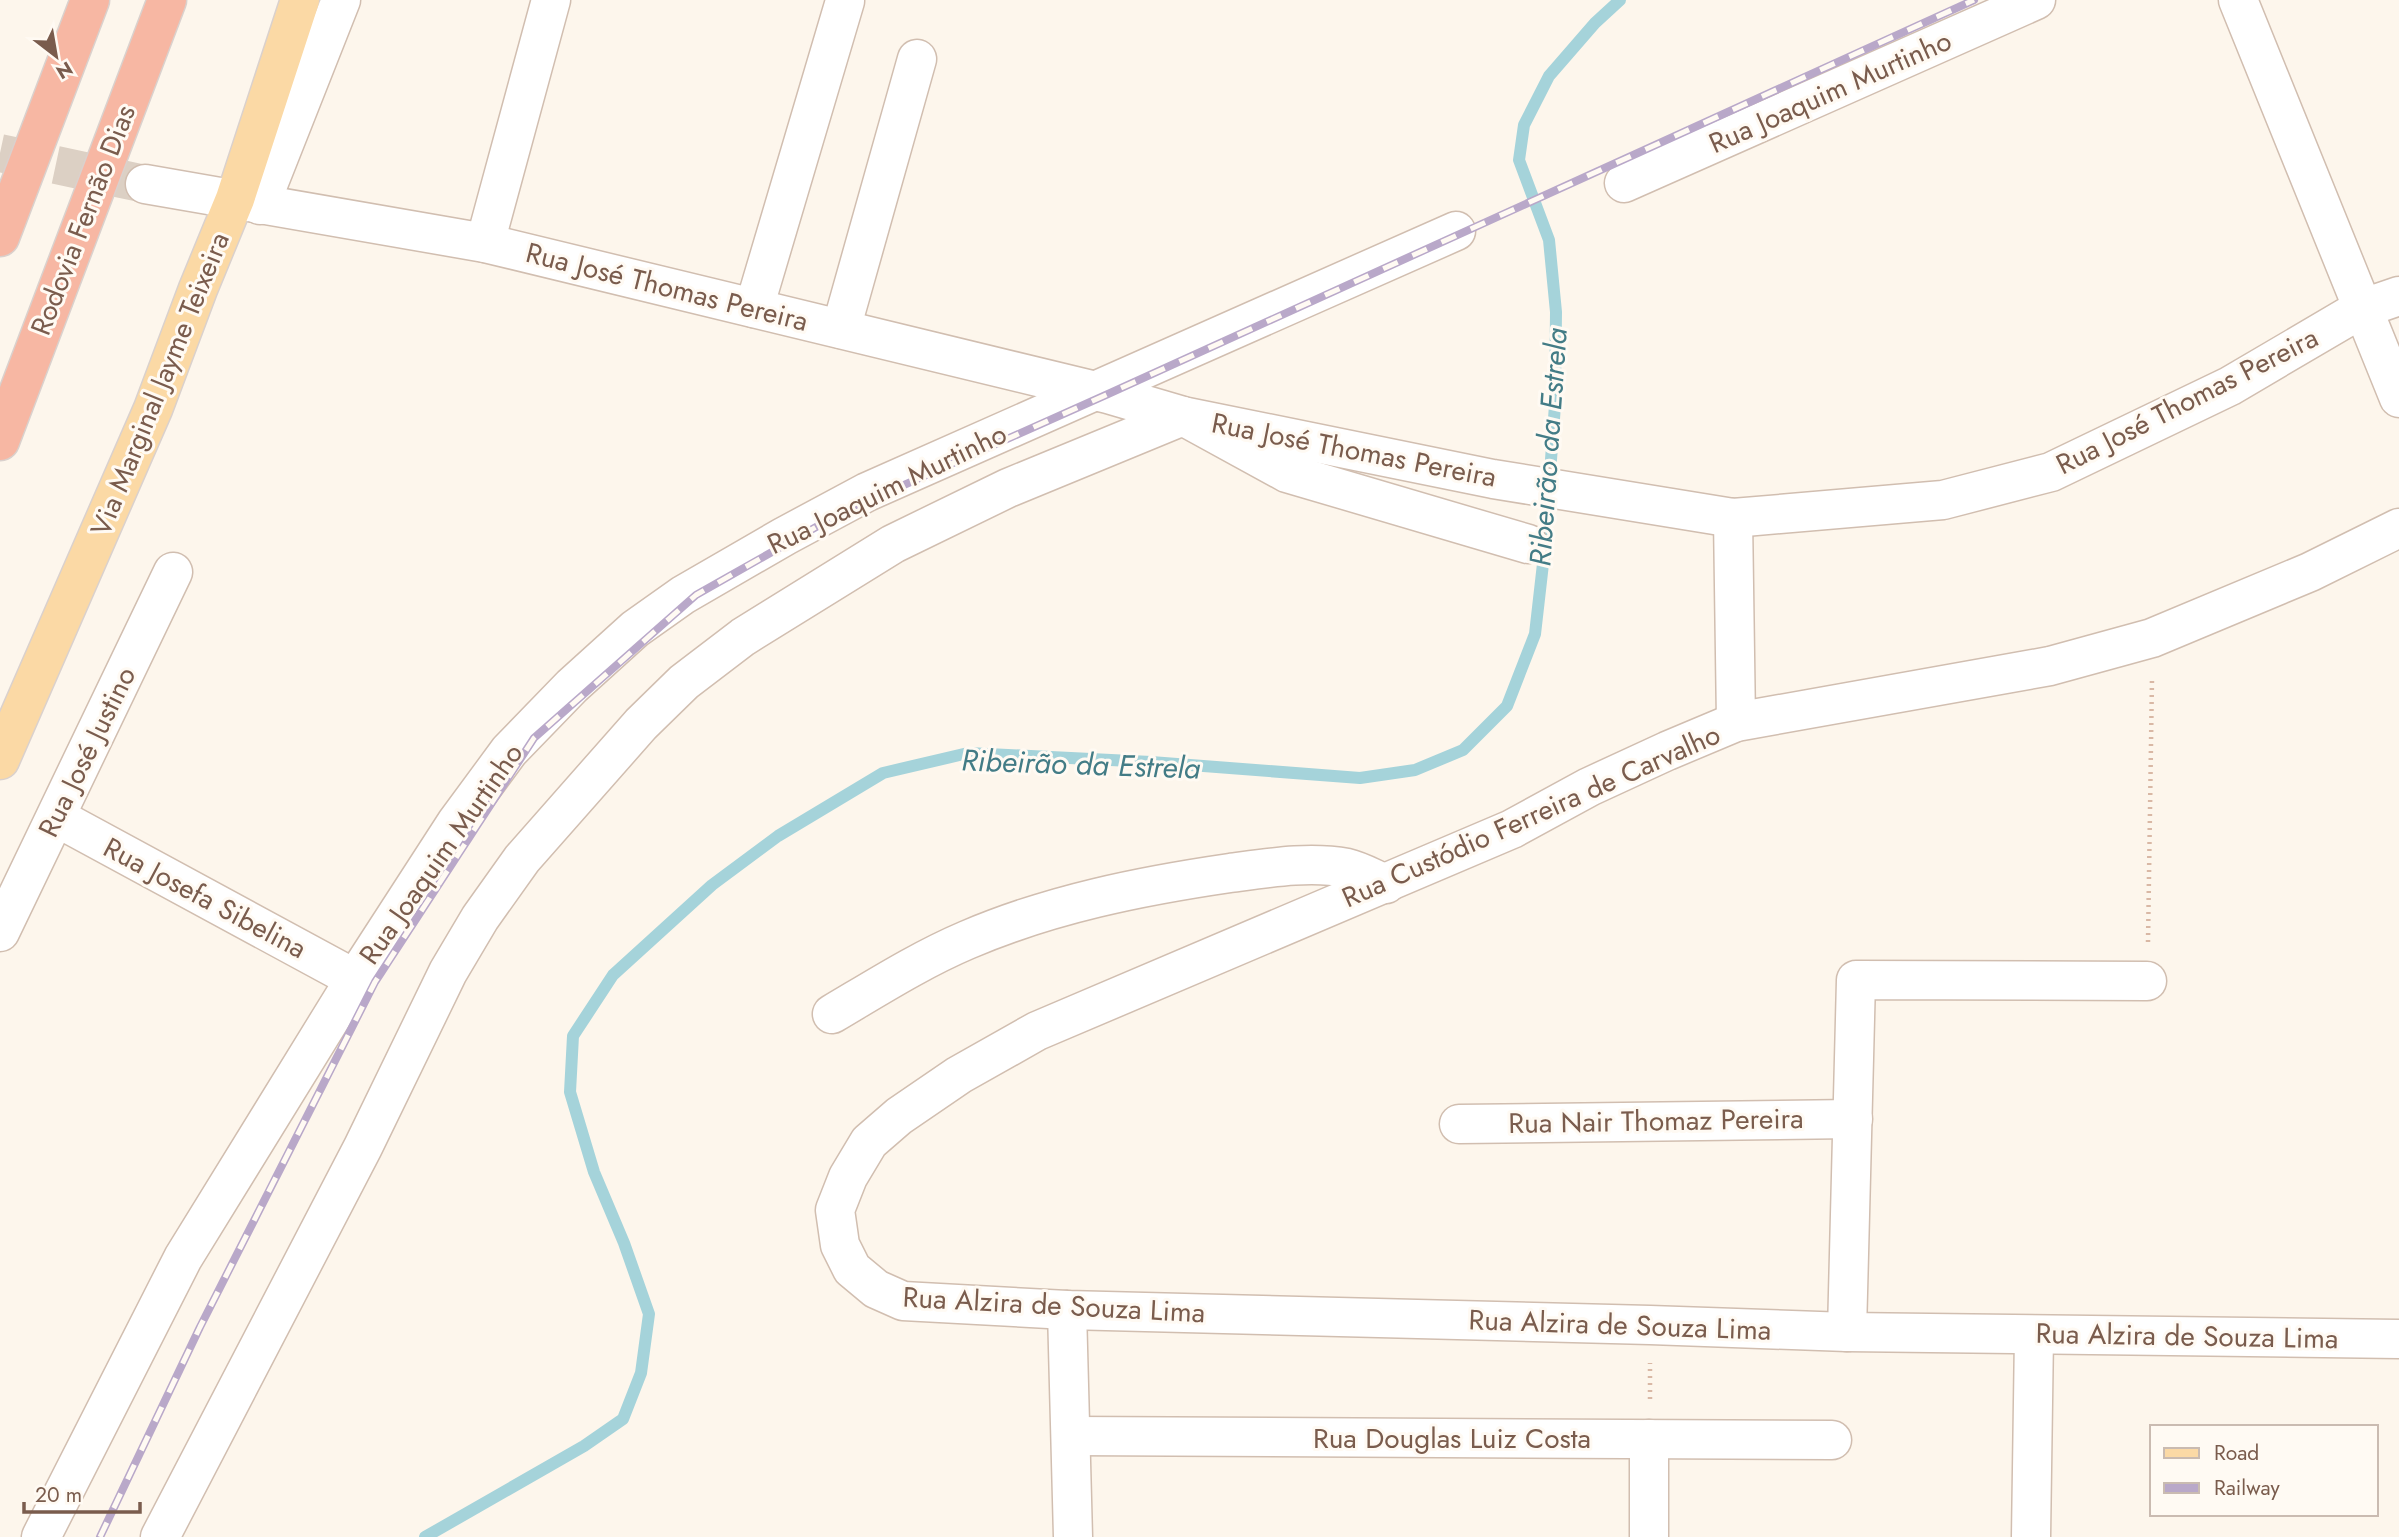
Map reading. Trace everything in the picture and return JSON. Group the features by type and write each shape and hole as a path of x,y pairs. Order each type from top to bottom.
{"highway":[{"path":"0,237 90,0"},
{"name":"Rodovia Fernão Dias","path":"0,441 167,0"}],"main road":[{"name":"Via Marginal Jayme Teixeira","path":"0,760 153,409 198,289 248,202 300,0"}],"street":[{"path":"248,202 341,0"},
{"path":"485,243 551,0"},
{"name":"Rua Joaquim Murtinho","path":"1624,183 2036,0"},
{"path":"2238,0 2399,398"},
{"path":"754,308 845,1"},
{"path":"841,329 917,59"},
{"name":"Rua José Thomas Pereira","path":"145,184 485,243 1095,391 1183,416 1493,479 1733,518 1943,500 2051,472 2230,386 2361,309 2399,296"},
{"name":"Rua Joaquim Murtinho","path":"41,1537 183,1258 355,979 456,823 509,751 572,686 635,629 695,588 867,492 1456,231"},
{"name":"Rua José Thomas Pereira","path":"1183,416 1287,473 1528,544"},
{"name":"Rua Joaquim Murtinho","path":"160,1537 363,1147 448,972 522,859 641,724 684,682 743,637 893,544 1009,488 1183,416"},
{"path":"1733,518 1736,722"},
{"name":"Rua Custódio Ferreira de Carvalho","path":"852,1269 840,1245 835,1210 848,1177 869,1142 899,1116 959,1076 1037,1031 1512,829 1589,787 1736,722 2050,666 2152,638 2310,572 2399,528"},
{"name":"Rua José Justino","path":"0,932 173,572"},
{"name":"Rua Josefa Sibelina","path":"56,817 355,979"},
{"path":"831,1014 915,965 967,940 1026,918 1114,893 1240,872 1311,866 1348,869 1386,884"},
{"path":"1847,1332 1856,980 2147,981"},
{"name":"Rua Nair Thomaz Pereira","path":"1459,1124 1853,1119"},
{"name":"Rua Alzira de Souza Lima","path":"852,1269 876,1289 903,1301 1067,1310 1847,1332 2399,1339"},
{"path":"1067,1310 1073,1537"},
{"path":"2031,1537 2034,1335"},
{"name":"Rua Douglas Luiz Costa","path":"1071,1436 1832,1440"},
{"path":"1649,1439 1649,1537"}],"path":[{"path":"2147,981 2152,638"},
{"path":"1649,1439 1650,1325"}],"waterway":[{"name":"Ribeirão da Estrela","path":"425,1537 584,1446 623,1419 641,1373 649,1314 624,1243 594,1172 570,1092 573,1036 613,975 712,885 778,836 883,773 968,753 1151,762 1360,778 1415,770 1463,750 1507,706 1535,634 1555,405 1556,312 1549,240 1519,160 1524,125 1549,76 1595,23 1620,0"}],"tunnel":[{"path":"0,153 145,184"}],"railway":[{"path":"100,1537 200,1327 375,982 534,738 696,595 839,514 1974,0"}]}
